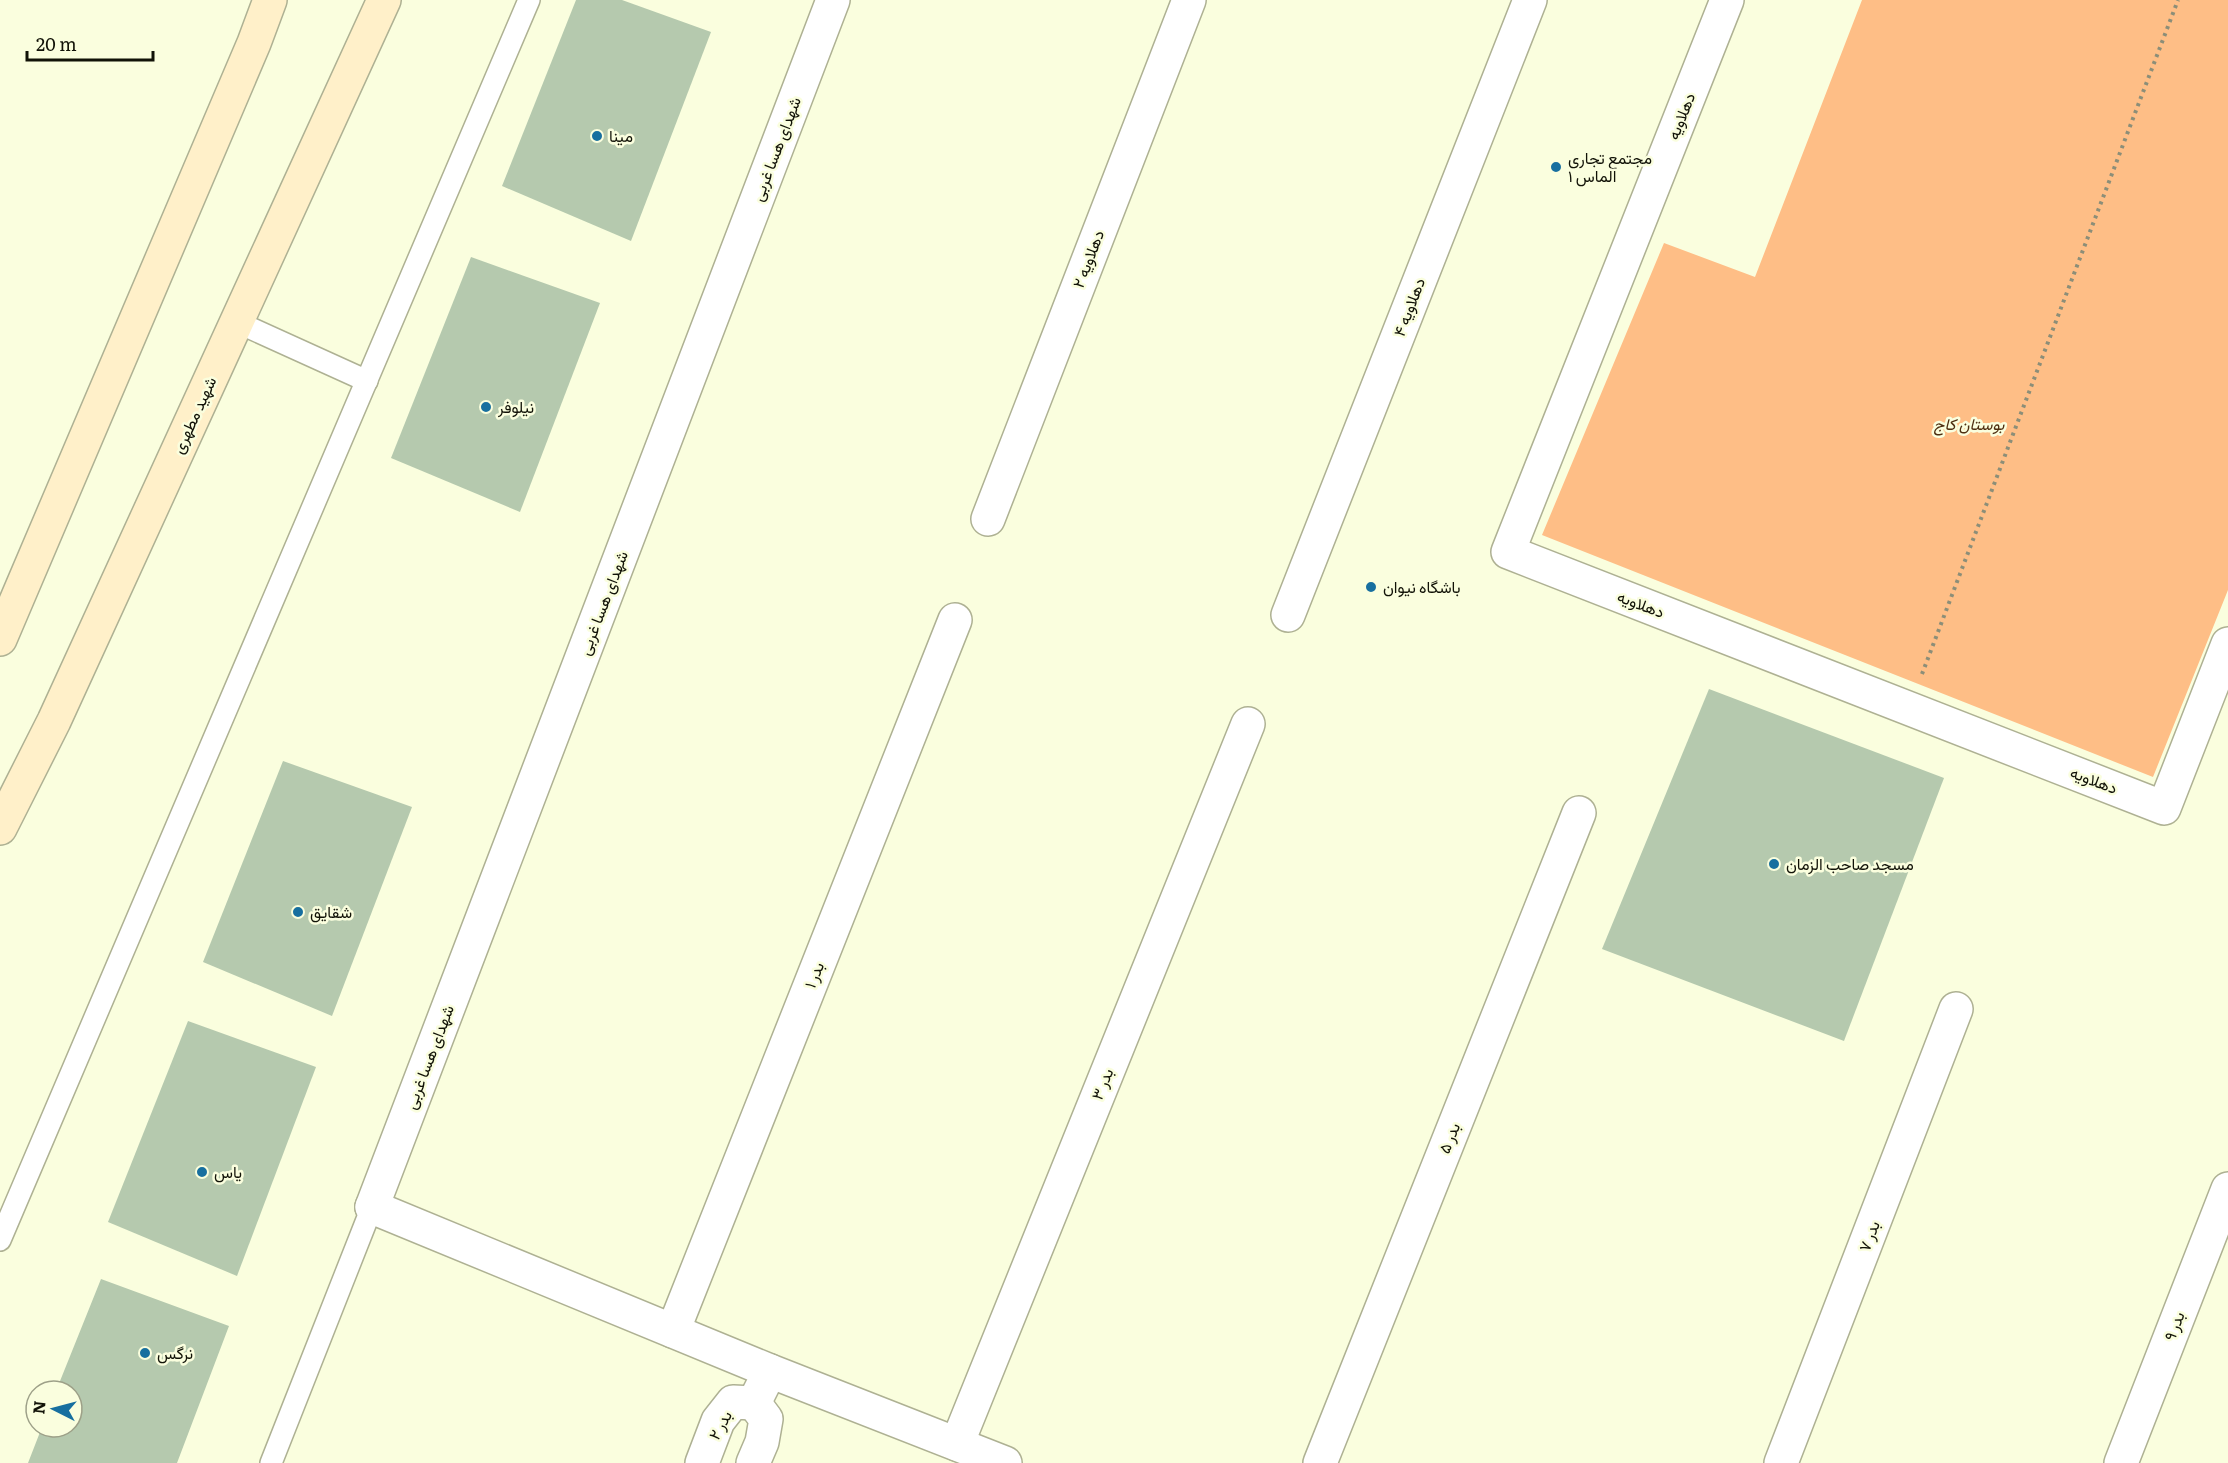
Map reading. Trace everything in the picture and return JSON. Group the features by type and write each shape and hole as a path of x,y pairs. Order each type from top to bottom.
{"main road":[{"path":"0,639 254,43 270,0"},
{"name":"شهید مطهری","path":"0,828 54,721 384,1"}],"street":[{"path":"254,43 265,0"},
{"name":"شهدای هسا غربی","path":"372,1207 833,0"},
{"name":"دهلاویه ۲","path":"988,519 1189,0"},
{"name":"دهلاویه ۴","path":"1288,615 1530,0"},
{"name":"دهلاویه","path":"1727,0 1508,552 2164,807 2228,644"},
{"name":"بدر ۱","path":"673,1331 955,620"},
{"name":"بدر ۳","path":"957,1444 1248,724"},
{"name":"بدر ۵","path":"1320,1463 1579,813"},
{"name":"بدر ۷","path":"1781,1463 1956,1009"},
{"name":"بدر ۹","path":"2121,1463 2228,1189"},
{"path":"372,1207 770,1371 1005,1463"},
{"path":"754,1403 770,1371"},
{"name":"بدر ۲","path":"702,1463 718,1421 733,1402 754,1403 766,1419 762,1442 753,1463"}],"lane":[{"path":"0,1240 529,0"},
{"path":"237,322 366,381"},
{"path":"271,1463 372,1207"}],"path":[{"path":"1909,708 2178,0"}],"green space":[{"name":"بوستان کاج","path":"1862,0 2228,0 2228,590 2153,777 1542,535 1664,243 1755,277"}],"building":[{"name":"مینا","path":"576,0 622,0 711,32 631,241 502,186"},
{"name":"نیلوفر","path":"471,257 600,303 520,512 391,458"},
{"name":"مسجد صاحب الزمان","path":"1709,689 1944,778 1844,1041 1602,949"},
{"name":"شقایق","path":"283,761 412,807 332,1016 203,962"},
{"name":"یاس","path":"188,1021 316,1067 237,1276 108,1222"},
{"name":"نرگس","path":"101,1279 229,1326 177,1463 28,1463 37,1439 84,1439 84,1379 61,1379"}],"place":[{"name":"مینا","path":"597,136"},
{"name":"مجتمع تجاری الماس ۱","path":"1556,167"},
{"name":"نیلوفر","path":"486,407"},
{"name":"باشگاه نیوان","path":"1371,587"},
{"name":"مسجد صاحب الزمان","path":"1774,864"},
{"name":"شقایق","path":"298,912"},
{"name":"یاس","path":"202,1172"},
{"name":"نرگس","path":"145,1353"}]}
